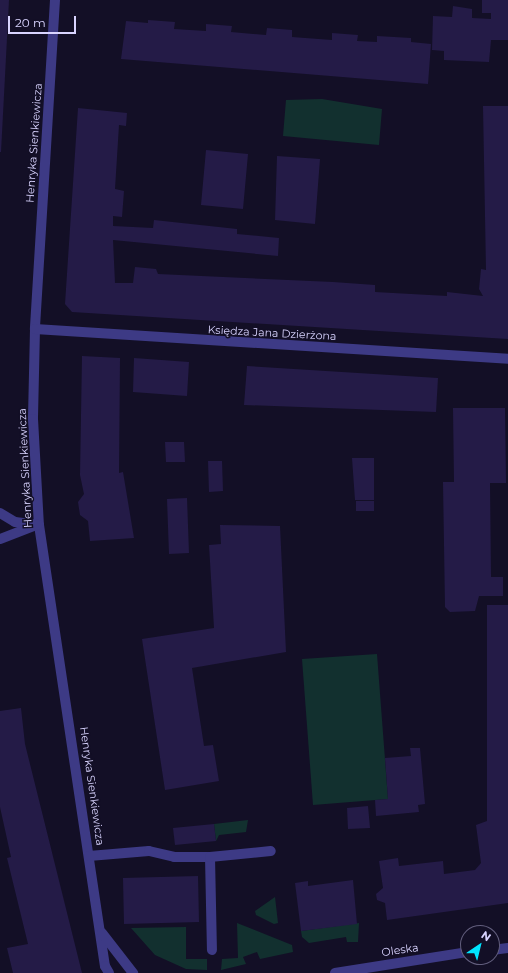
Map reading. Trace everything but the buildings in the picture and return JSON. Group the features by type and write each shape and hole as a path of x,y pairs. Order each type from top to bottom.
{"street":[{"name":"Henryka Sienkiewicza","path":"55,0 35,329 33,419 39,524 100,930"},
{"name":"Księdza Jana Dzierżona","path":"35,329 508,359"},
{"name":"Henryka Sienkiewicza","path":"3,538 9,529 4,515"},
{"path":"4,515 39,524"},
{"path":"3,538 39,524"},
{"path":"90,856 150,851 174,857 210,857 271,851"},
{"path":"210,857 212,950"},
{"path":"100,930 109,973"},
{"path":"100,930 114,953 133,973"},
{"name":"Oleska","path":"335,973 460,953"}],"green space":[{"path":"322,99 382,109 379,145 283,136 286,100"},
{"path":"377,654 388,799 313,805 302,659"},
{"path":"248,820 246,832 219,835 216,841 214,824"},
{"path":"275,897 278,923 274,924 256,915 255,911"},
{"path":"237,923 292,945 293,952 260,959 257,952 243,957 246,964 221,970 222,959 238,958"},
{"path":"359,923 358,942 347,942 346,937 309,943 302,937 301,931"},
{"path":"186,927 186,959 207,959 207,970 186,969 155,955 131,928"}]}
